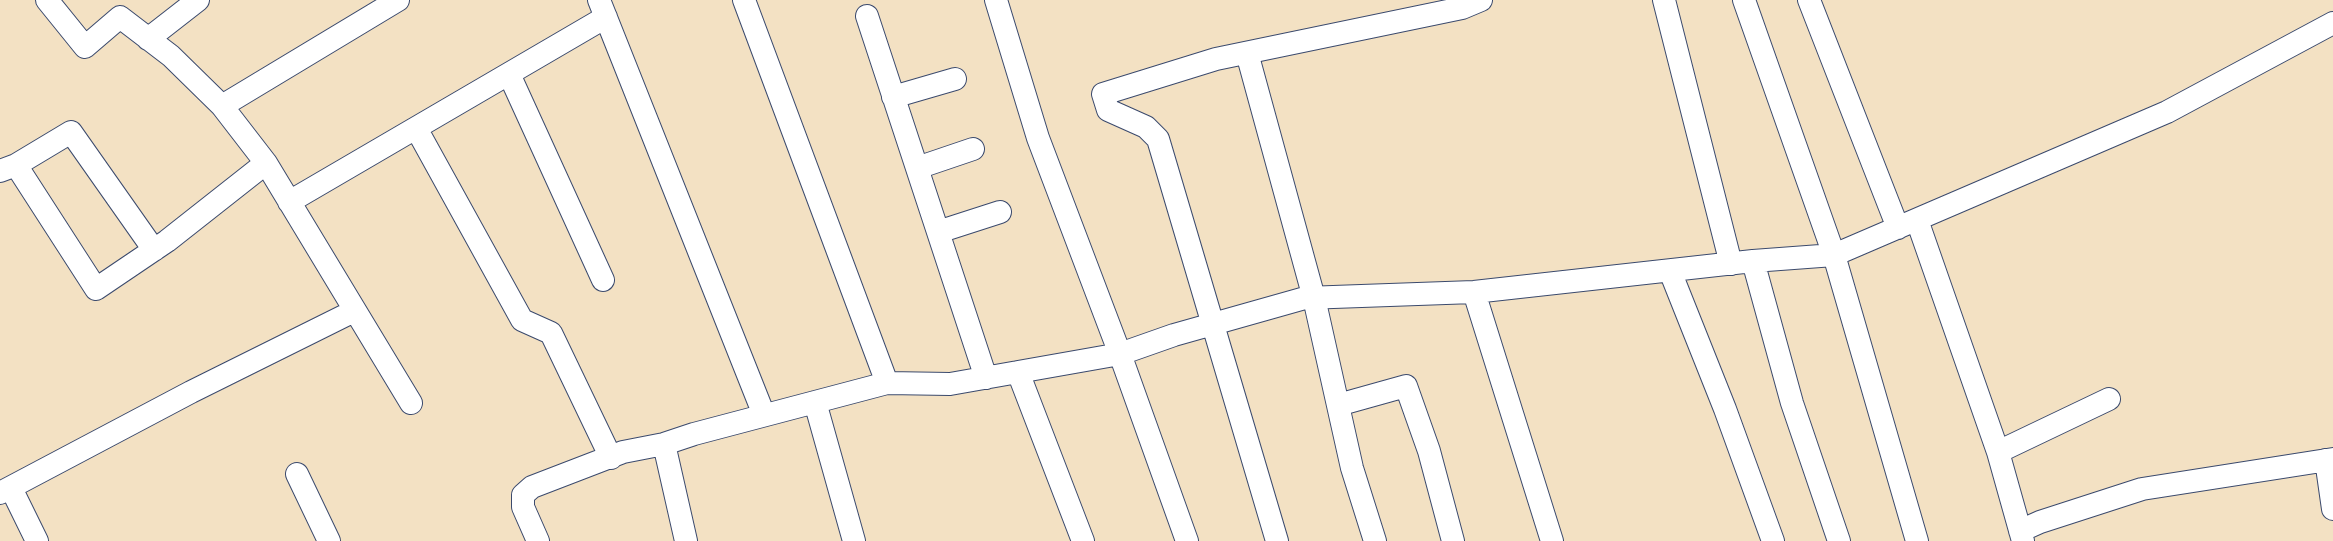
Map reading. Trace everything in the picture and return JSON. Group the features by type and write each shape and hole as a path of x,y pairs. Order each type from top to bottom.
{"street":[{"path":"47,0 85,47 120,17 171,56 222,106 266,163 412,404"},
{"path":"222,106 398,0"},
{"path":"744,0 887,383"},
{"path":"996,0 1038,138 1120,354 1187,541"},
{"path":"1277,541 1158,139 1146,127 1108,110 1103,94 1216,59 1462,8 1481,0"},
{"path":"1664,0 1731,264"},
{"path":"1744,0 1834,254 1916,541"},
{"path":"1809,0 1907,224 1998,452 2021,536 2040,522 2142,489 2329,459 2333,509"},
{"path":"148,39 189,3"},
{"path":"289,202 509,74 603,9 764,415"},
{"path":"867,16 986,378"},
{"path":"538,541 523,507 523,495 532,487 611,458 623,452 664,444 694,434 887,383 950,384 1120,354 1213,324 1305,298 1474,292 1753,261 1834,254 2167,112 2333,23"},
{"path":"1247,53 1314,298 1352,468 1375,541"},
{"path":"509,74 603,280"},
{"path":"894,97 955,79"},
{"path":"416,128 522,320 551,333 611,458"},
{"path":"154,250 71,132 8,168 96,289 154,250 266,163"},
{"path":"916,168 973,149"},
{"path":"938,232 1000,212"},
{"path":"1753,261 1792,403 1839,541"},
{"path":"1670,271 1725,409 1773,541"},
{"path":"1474,292 1552,541"},
{"path":"37,541 5,490 191,392 354,310"},
{"path":"1018,372 1083,541"},
{"path":"1338,405 1406,386 1429,451 1453,541"},
{"path":"1998,452 2110,399"},
{"path":"815,402 854,541"},
{"path":"664,444 686,541"},
{"path":"297,474 329,541"}]}
